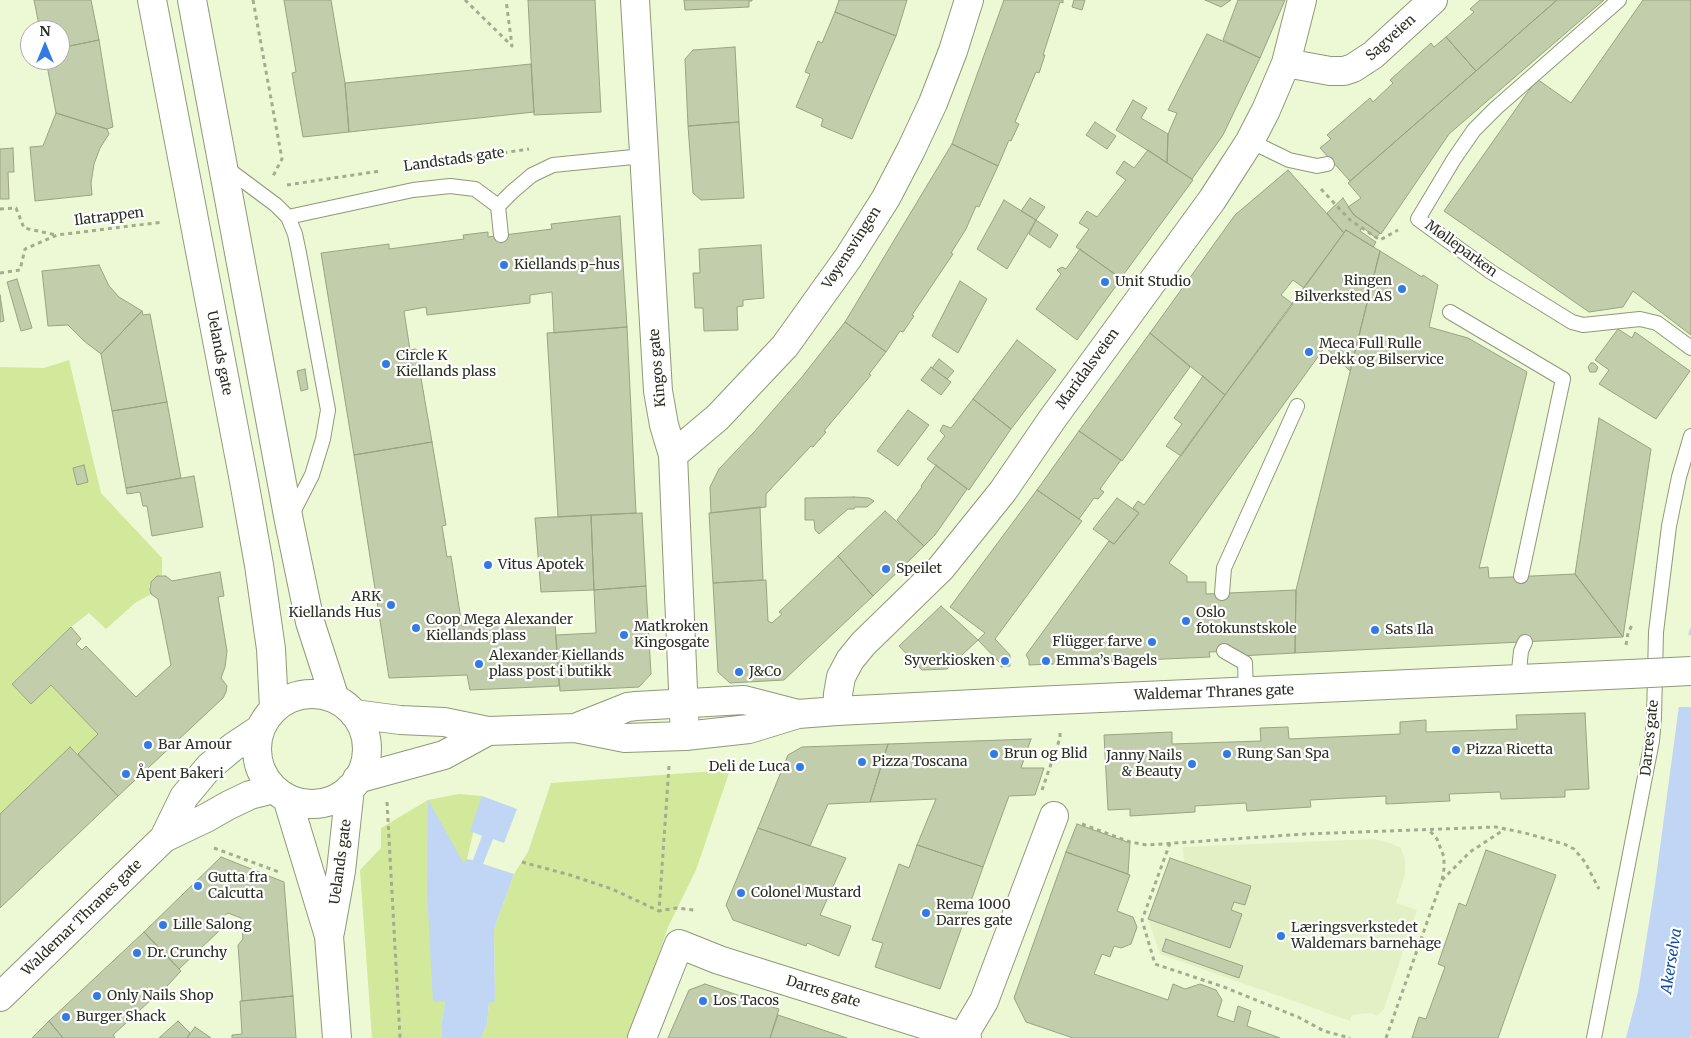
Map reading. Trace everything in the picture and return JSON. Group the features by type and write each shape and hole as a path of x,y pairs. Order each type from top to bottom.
{"street":[{"name":"Uelands gate","path":"152,0 249,509 267,616 271,649 267,719"},
{"path":"192,0 289,521 310,622 344,706"},
{"name":"Kingos gate","path":"635,0 658,391 672,456 685,736"},
{"name":"Vøyensvingen","path":"672,456 718,417 785,346 848,258 886,198 911,150 953,51 969,0"},
{"name":"Maridalsveien","path":"837,711 841,677 850,660 863,644 941,568 1003,491 1053,418 1212,200 1250,141 1266,110 1286,63 1302,0"},
{"name":"Sagveien","path":"1286,63 1330,71 1344,72 1354,68 1373,55 1433,0"},
{"name":"Waldemar Thranes gate","path":"344,706 400,720 444,722 488,731 575,728 625,738 685,736 749,729 798,714 837,711 1691,671"},
{"path":"309,693 322,694 344,706 362,726 366,739 367,753 364,767 354,784 337,798 320,803 303,803 280,793 264,776 258,761 256,745 267,719 296,696 309,693"},
{"name":"Waldemar Thranes gate","path":"575,728 628,707 744,700 798,714"},
{"name":"Waldemar Thranes gate","path":"164,838 184,797 209,767 267,719"},
{"name":"Waldemar Thranes gate","path":"354,784 444,755 488,731"},
{"name":"Uelands gate","path":"329,936 354,784"},
{"name":"Uelands gate","path":"280,793 329,936 337,1038"},
{"name":"Waldemar Thranes gate","path":"0,997 164,838 250,795 280,793"},
{"path":"964,1037 984,1000 1054,816"},
{"name":"Darres gate","path":"642,1038 679,944 720,960 964,1037"}],"lane":[{"name":"Mølleparken","path":"1619,0 1496,108 1474,130 1418,218 1491,272 1572,322 1583,324 1640,319 1657,324 1691,348"},
{"path":"1250,141 1289,160 1317,166 1327,164"},
{"path":"502,235 498,206 532,175 552,165 643,156"},
{"path":"222,166 276,204 288,217 295,234 299,253 328,410 323,439 312,475 289,521"},
{"name":"Landstads gate","path":"288,217 413,190 450,186 475,190 498,206"},
{"path":"1450,312 1563,379 1521,576"},
{"path":"1222,593 1224,568 1297,406"},
{"name":"Darres gate","path":"1594,1038 1620,913 1652,741 1656,632 1669,526 1679,477 1691,436"},
{"path":"1518,680 1521,651 1525,642"},
{"path":"1224,651 1246,663 1246,692"}],"path":[{"path":"253,0 282,159 271,181"},
{"path":"465,0 512,46 506,0"},
{"name":"Landstads gate","path":"444,162 533,148"},
{"name":"Landstads gate","path":"287,185 385,170"},
{"path":"1332,200 1350,220 1380,240"},
{"name":"Ilatrappen","path":"0,209 16,208 24,228 57,235"},
{"name":"Ilatrappen","path":"0,273 20,270 25,249 57,235 163,222"},
{"path":"1626,645 1628,633 1632,625"},
{"path":"1042,791 1060,738 1060,731"},
{"path":"660,911 669,765"},
{"path":"387,800 400,1038"},
{"path":"1054,816 1130,842 1147,845 1306,834 1505,829 1564,844 1574,849 1595,878 1605,902 1611,909 1620,913"},
{"path":"1442,880 1470,852 1505,829"},
{"path":"1386,1038 1442,880 1444,857 1437,839 1429,830"},
{"path":"1170,842 1142,920 1155,964 1224,987 1298,1017 1324,1031 1350,1038"},
{"path":"212,847 286,875"},
{"path":"522,862 603,886 660,911 676,908 694,910"}],"shaded area":[{"name":"Læringsverkstedet Waldemars barnehage","path":"1374,839 1401,848 1405,860 1405,874 1396,903 1417,910 1384,1009 1377,1016 1370,1013 1352,1015 1350,1021 1160,954 1148,919 1170,858 1184,862 1183,847"}],"green space":[{"path":"69,360 101,493 162,558 162,575 157,576 151,582 149,586 151,594 135,603 106,629 89,613 71,627 12,683 31,704 51,685 98,734 78,754 70,747 0,814 0,367 44,368"},
{"path":"730,770 696,870 668,927 631,1038 481,1038 487,1024 489,1002 495,1001 494,929 514,874 528,852 551,783"},
{"path":"459,794 482,796 433,1001 445,1002 441,1026 442,1038 372,1038 360,870 381,848 381,828 428,800"}],"water":[{"name":"Akerselva","path":"1691,627 1691,1035 1690,1038 1626,1038 1638,992 1655,885"},
{"path":"482,796 517,809 504,843 493,839 483,864 514,874 494,929 495,1002 489,1002 487,1024 481,1038 442,1038 441,1026 445,1002 433,1002 427,891 428,800 464,864 466,859 473,860 482,836 470,831"}],"pier":[{"path":"1691,635 1691,707 1677,707 1686,636"}],"building":[{"path":"34,0 91,0 99,40 70,46 70,20 38,20"},
{"path":"284,0 331,0 345,83 349,132 303,137 292,73 296,72"},
{"path":"528,0 595,0 601,112 534,115"},
{"path":"684,0 752,1 749,1 749,7 685,10"},
{"path":"839,0 907,0 896,36 835,12"},
{"path":"1004,0 1063,0 1063,3 1060,2 1039,73 1036,72 1015,122 1019,124 1011,141 1009,140 998,166 952,144"},
{"path":"1074,0 1085,0 1082,10 1072,7"},
{"path":"1205,0 1231,0 1221,7"},
{"path":"1238,0 1285,0 1260,58 1223,40"},
{"path":"1480,0 1557,0 1476,71 1446,37 1474,12 1470,9"},
{"path":"1557,0 1604,0 1449,134 1381,234 1354,215 1348,207 1361,198 1348,183"},
{"path":"1643,0 1691,0 1691,335 1633,291 1623,307 1589,312 1444,211 1537,79 1571,103"},
{"path":"835,12 896,36 852,139 821,126 823,119 796,107 810,74 805,72 818,41 822,43"},
{"path":"1207,34 1260,58 1223,135 1192,179 1167,163 1168,134 1177,113 1168,110"},
{"path":"1446,37 1476,71 1350,181 1320,148 1331,139 1327,135 1370,98 1373,102 1393,83 1390,80 1431,43 1434,47"},
{"path":"99,40 113,127 107,129 56,113 48,70 70,70 70,46"},
{"path":"735,47 739,122 688,126 685,59 693,50"},
{"path":"531,64 534,112 349,132 345,83"},
{"path":"1133,100 1147,108 1141,118 1168,134 1167,163 1116,130"},
{"path":"56,113 107,129 109,134 100,148 94,164 91,183 92,195 35,201 30,147 43,146"},
{"path":"739,122 744,198 701,200 693,193 688,126"},
{"path":"1095,122 1116,136 1107,149 1086,135"},
{"path":"952,144 998,166 979,207 976,206 966,229 951,253 953,254 912,315 914,316 903,332 900,331 886,352 845,322"},
{"path":"13,148 14,172 8,172 9,199 0,199 0,149"},
{"path":"1148,150 1193,180 1121,278 1076,247 1089,229 1079,223 1087,211 1097,217 1126,180 1116,173 1124,161 1134,168"},
{"path":"1288,170 1344,233 1304,288 1293,280 1281,295 1293,304 1225,395 1150,333 1235,215"},
{"path":"1030,198 1045,207 1036,220 1021,211"},
{"path":"1343,198 1354,215 1380,233 1376,238 1362,227 1360,231 1376,242 1373,247 1346,230 1344,233 1327,213"},
{"path":"1004,200 1036,220 1007,269 977,249"},
{"path":"620,216 627,327 554,333 552,292 530,295 530,303 427,315 426,307 404,311 410,350 416,349 432,442 354,455 321,253 389,244 389,249 464,239 463,235 488,232 488,237 552,229 551,224"},
{"path":"1036,220 1058,235 1050,248 1029,234"},
{"path":"1346,230 1380,251 1350,371 1325,347 1169,563 1187,576 1187,582 1206,582 1206,594 1296,590 1295,653 1239,656 1239,651 1209,652 1210,657 1029,665 1026,655 1109,541 1114,544 1139,513 1133,508 1138,501 1144,505"},
{"path":"761,245 764,298 743,300 743,306 737,307 738,330 704,331 703,308 695,308 693,273 700,273 699,249"},
{"path":"1080,249 1121,279 1077,340 1036,309 1061,274 1057,270 1062,267 1066,269"},
{"path":"1380,251 1438,285 1429,327 1468,338 1527,372 1479,568 1488,567 1489,578 1575,574 1623,637 1295,653 1296,590"},
{"path":"99,265 109,286 119,297 142,311 101,354 68,325 48,326 42,271"},
{"path":"17,279 32,328 21,331 7,282"},
{"path":"960,281 987,299 958,353 932,336"},
{"path":"0,295 4,321 0,322"},
{"path":"142,311 143,315 150,314 167,402 112,411 101,354"},
{"path":"845,322 886,352 869,374 871,375 813,447 811,446 766,494 766,507 711,513 710,487 719,469 802,377"},
{"path":"627,327 636,513 558,517 547,333"},
{"path":"1618,329 1632,338 1635,332 1690,371 1656,419 1599,384 1609,370 1595,360"},
{"path":"1150,333 1190,367 1122,461 1079,431"},
{"path":"1017,340 1056,370 1011,429 973,399"},
{"path":"939,359 954,371 947,379 932,368"},
{"path":"1591,363 1598,367 1596,372 1590,372 1588,367"},
{"path":"931,367 951,382 941,395 921,380"},
{"path":"305,369 308,389 301,391 297,371"},
{"path":"1203,376 1225,395 1181,456 1166,446 1182,424 1174,418"},
{"path":"973,399 1011,429 969,490 927,459 945,436 940,431 943,425 951,428"},
{"path":"167,402 181,478 126,488 112,411"},
{"path":"908,410 929,425 898,466 877,451"},
{"path":"1599,418 1651,449 1623,637 1575,574"},
{"path":"1079,431 1121,460 1100,489 1104,492 1098,499 1094,498 1079,519 1037,490"},
{"path":"432,442 446,525 442,526 447,557 451,556 462,626 555,622 559,686 470,690 467,675 389,678 354,455"},
{"path":"84,465 88,482 77,485 73,468"},
{"path":"936,465 967,489 935,535 924,546 897,520"},
{"path":"194,476 203,527 152,536 147,506 143,506 140,492 127,494 126,488"},
{"path":"1037,490 1082,521 995,639 1010,655 1010,666 1001,667 1001,664 978,640 985,633 950,607"},
{"path":"805,498 869,498 874,501 867,507 848,509 819,534 815,530 814,520 805,520"},
{"path":"1117,498 1139,513 1114,544 1093,529"},
{"path":"760,507 763,580 713,583 709,513"},
{"path":"885,511 924,546 873,596 838,556"},
{"path":"642,513 646,586 594,590 591,515"},
{"path":"591,515 594,590 541,592 535,518"},
{"path":"838,556 873,596 784,680 730,683 718,672 713,583 766,580 768,621 772,623 782,614 779,612"},
{"path":"220,572 224,596 218,597 227,651 225,667 221,678 227,686 226,692 223,698 118,796 78,754 98,734 51,685 31,704 12,684 71,627 81,639 76,644 82,650 86,646 136,697 171,665 158,599 151,594 150,590 151,582 157,576 166,576 172,581"},
{"path":"646,586 651,674 639,687 560,691 556,635 596,633 594,590"},
{"path":"941,606 978,640 947,669 922,670 899,646"},
{"path":"1585,713 1589,789 1565,790 1565,797 1501,799 1500,792 1449,794 1450,801 1386,804 1386,796 1310,800 1311,807 1247,811 1246,803 1195,806 1195,812 1130,816 1130,809 1108,810 1104,735 1172,732 1172,744 1261,741 1260,728 1288,727 1289,739 1400,734 1400,722 1426,720 1426,732 1517,729 1516,715"},
{"path":"1031,739 1021,768 1044,768 1035,795 1009,796 983,867 917,845 936,799 870,802 888,744"},
{"path":"888,744 870,802 828,804 810,846 758,828 788,755 802,747"},
{"path":"70,747 118,796 0,908 0,814"},
{"path":"1077,824 1130,843 1128,874 1066,852"},
{"path":"758,828 846,858 820,915 851,926 839,956 807,943 806,946 733,920 726,905"},
{"path":"917,845 983,867 940,989 875,967 883,943 872,940 899,864 909,868"},
{"path":"1486,850 1556,875 1498,1038 1412,1038 1419,1017 1426,1019 1445,967 1438,964 1459,903 1466,906"},
{"path":"1066,852 1130,875 1117,911 1133,917 1137,927 1131,944 1121,948 1114,946 1110,957 1102,954 1094,974 1168,1000 1173,984 1185,989 1200,984 1216,990 1222,1000 1217,1016 1234,1022 1238,1006 1251,1011 1247,1026 1280,1038 1073,1038 1026,1022 1014,998"},
{"path":"221,857 284,882 293,996 242,1001 238,945 243,939 241,918 228,913 220,919 220,930 179,969 144,932"},
{"path":"1170,858 1251,886 1245,905 1234,902 1231,910 1242,914 1230,948 1148,919"},
{"path":"144,932 181,971 156,1001 153,998 113,1035 115,1038 63,1038 49,1021"},
{"path":"1166,939 1243,966 1239,978 1162,951"},
{"path":"705,984 779,1009 770,1038 668,1038 689,990"},
{"path":"293,996 296,1038 232,1038 232,1035 242,1034 240,1001"},
{"path":"778,1015 847,1038 770,1038"},
{"path":"49,1021 63,1038 32,1038"},
{"path":"178,1021 190,1033 187,1038 159,1038"},
{"path":"195,1027 211,1038 187,1038"}],"place":[{"name":"Kiellands p-hus","path":"504,265"},
{"name":"Unit Studio","path":"1105,282"},
{"name":"Ringen Bilverksted AS","path":"1402,289"},
{"name":"Meca Full Rulle Dekk og Bilservice","path":"1309,352"},
{"name":"Circle K Kiellands plass","path":"386,364"},
{"name":"Vitus Apotek","path":"488,565"},
{"name":"Speilet","path":"886,569"},
{"name":"ARK Kiellands Hus","path":"391,605"},
{"name":"Oslo fotokunstskole","path":"1186,621"},
{"name":"Coop Mega Alexander Kiellands plass","path":"416,628"},
{"name":"Sats Ila","path":"1375,630"},
{"name":"Matkroken Kingosgate","path":"624,635"},
{"name":"Flügger farve","path":"1152,642"},
{"name":"Syverkiosken","path":"1005,661"},
{"name":"Emma’s Bagels","path":"1046,661"},
{"name":"Alexander Kiellands plass post i butikk","path":"479,664"},
{"name":"J&Co","path":"739,672"},
{"name":"Bar Amour","path":"148,745"},
{"name":"Pizza Ricetta","path":"1456,750"},
{"name":"Brun og Blid","path":"994,754"},
{"name":"Rung San Spa","path":"1227,754"},
{"name":"Pizza Toscana","path":"862,762"},
{"name":"Janny Nails & Beauty","path":"1192,764"},
{"name":"Deli de Luca","path":"800,767"},
{"name":"Åpent Bakeri","path":"126,774"},
{"name":"Gutta fra Calcutta","path":"198,886"},
{"name":"Colonel Mustard","path":"741,893"},
{"name":"Rema 1000 Darres gate","path":"926,913"},
{"name":"Lille Salong","path":"163,925"},
{"name":"Læringsverkstedet Waldemars barnehage","path":"1281,936"},
{"name":"Dr. Crunchy","path":"137,953"},
{"name":"Only Nails Shop","path":"97,996"},
{"name":"Los Tacos","path":"703,1001"},
{"name":"Burger Shack","path":"66,1017"}]}
